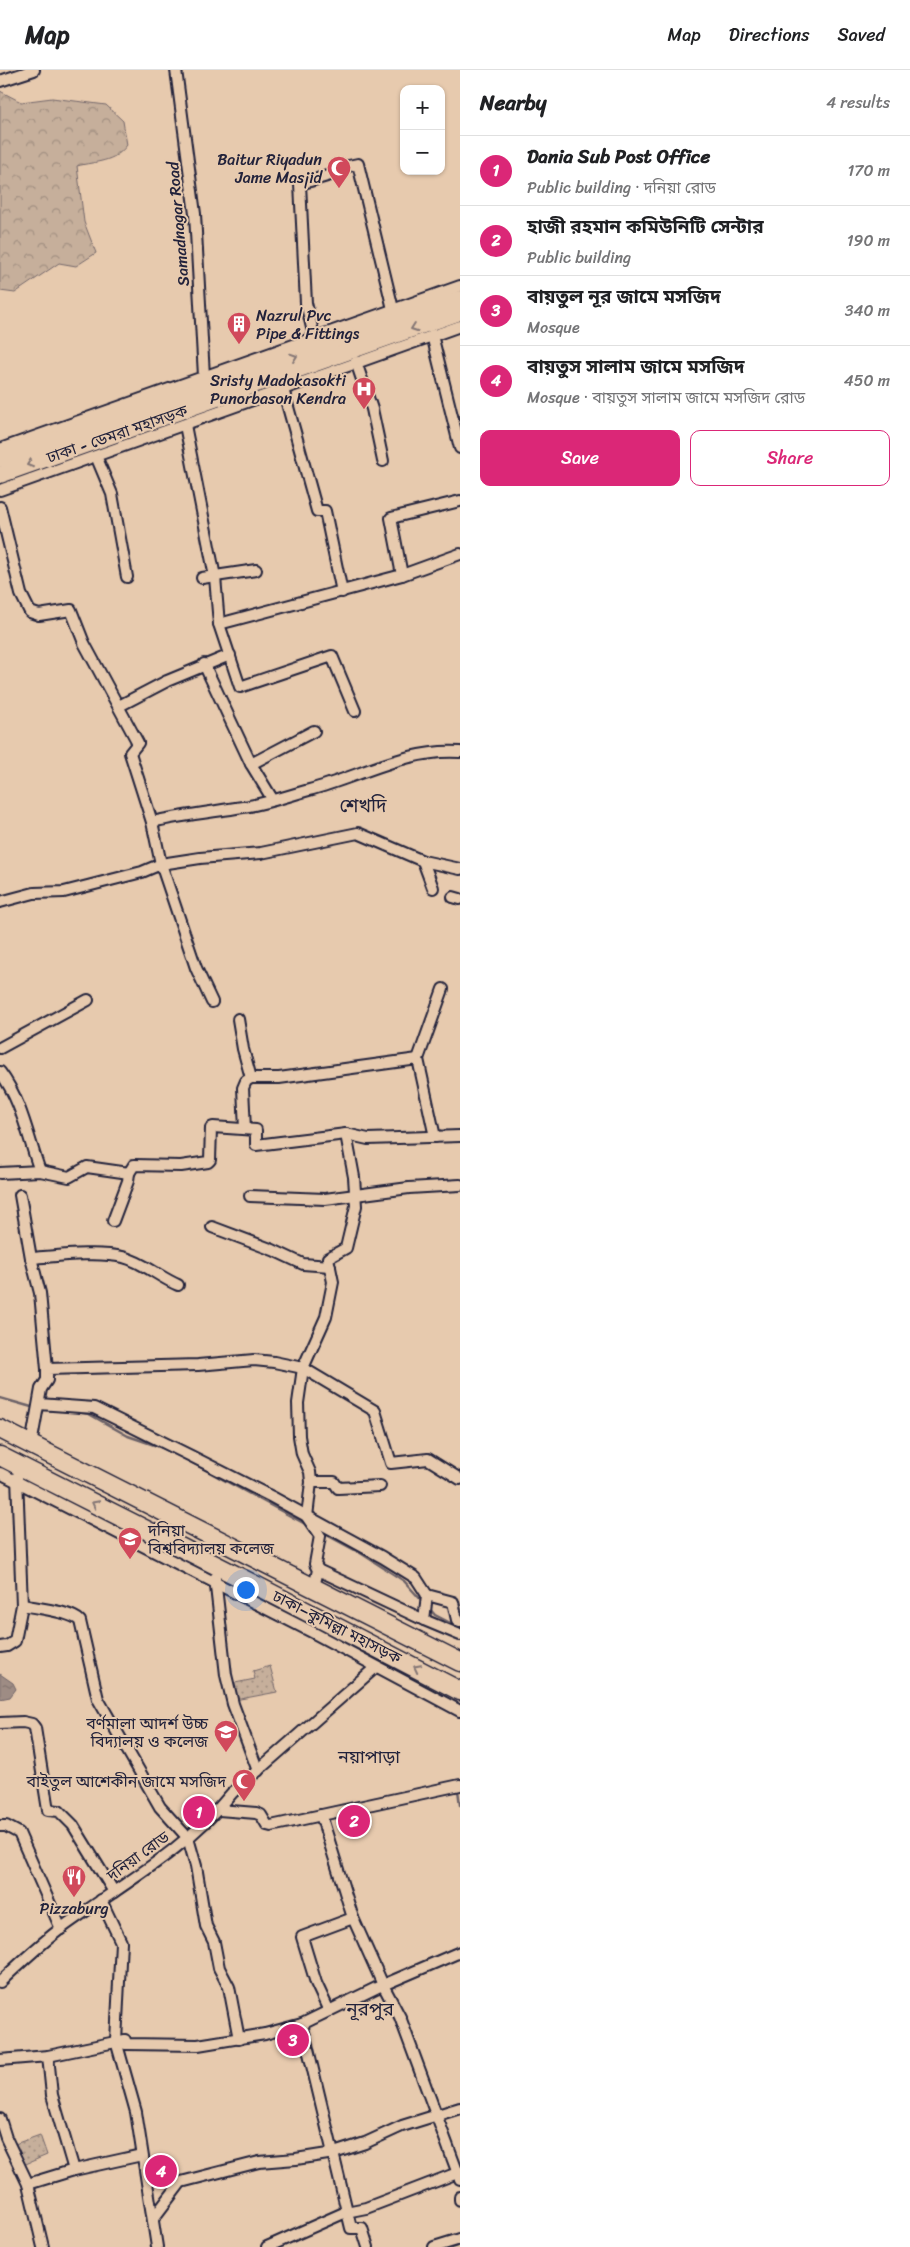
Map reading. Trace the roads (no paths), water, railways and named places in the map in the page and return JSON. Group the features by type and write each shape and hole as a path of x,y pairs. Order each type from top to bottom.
{"highway":[{"path":"0,1430 316,1579 460,1662"},
{"name":"ঢাকা–কুমিল্লা মহাসড়ক","path":"0,1440 460,1671"},
{"name":"ঢাকা–কুমিল্লা মহাসড়ক","path":"0,1456 17,1473 120,1526 187,1560 215,1564 460,1691"}],"main road":[{"name":"ঢাকা - ডেমরা মহাসড়ক","path":"0,459 460,299"},
{"name":"ঢাকা - ডেমরা মহাসড়ক","path":"0,475 460,312"}],"street":[{"path":"0,81 34,70"},
{"name":"Samadnagar Road","path":"176,70 195,214 204,376"},
{"path":"314,336 306,303 300,184 334,174 339,168 358,164 393,309"},
{"path":"0,449 314,336 460,286"},
{"path":"0,490 460,326"},
{"path":"432,335 460,448"},
{"path":"356,362 372,408 383,460"},
{"path":"283,388 317,511 325,511 342,592"},
{"path":"186,425 215,577 219,624 240,687 332,656 355,711"},
{"path":"96,456 112,494 127,577"},
{"path":"402,575 391,518 460,502"},
{"path":"0,507 21,594 30,612 39,615 71,610 84,643 138,743 130,753 152,822 161,864 196,968 212,1002"},
{"path":"219,624 402,575 460,554"},
{"path":"202,578 256,570"},
{"path":"119,706 204,664 230,655"},
{"path":"204,664 251,764 273,800"},
{"path":"251,764 314,731"},
{"path":"152,822 190,814 244,807 273,800 399,760 441,750 460,752"},
{"path":"0,902 34,893 64,892 142,872 161,864 200,858 261,853 358,834 423,861 460,868"},
{"path":"423,861 433,888"},
{"path":"435,1137 418,1059 443,989"},
{"path":"0,1048 88,1000"},
{"path":"238,1019 243,1049 251,1078"},
{"path":"245,1129 243,1088 246,1081 251,1078 279,1078 418,1059"},
{"path":"0,1072 7,1081 21,1111 40,1171"},
{"path":"113,1221 128,1181 129,1173 134,1165 181,1166 208,1162 210,1160 211,1128 256,1130 256,1145 346,1134 368,1139 460,1136"},
{"path":"346,1134 356,1206 348,1246 330,1255 328,1258 333,1282 326,1317 303,1368 298,1403 298,1425 302,1454 310,1472 311,1482 307,1517 317,1530 316,1579 460,1635"},
{"path":"0,1173 40,1171 69,1177 87,1167 129,1173"},
{"path":"250,1196 325,1199 409,1188 460,1185"},
{"path":"20,1195 31,1258 40,1293 47,1369 47,1380 41,1389 31,1445"},
{"path":"212,1226 303,1264 330,1266"},
{"path":"31,1258 70,1256 122,1257 136,1262 178,1285"},
{"path":"47,1369 198,1365 254,1360 303,1368 375,1411 391,1463 428,1459 460,1479"},
{"path":"39,1407 94,1408 272,1497 416,1578 427,1595 424,1620"},
{"path":"0,1473 17,1473 22,1605 16,1641 7,1646 0,1647"},
{"path":"311,1482 334,1482 338,1488 380,1486"},
{"path":"187,1560 215,1583 460,1711"},
{"path":"215,1564 215,1583 226,1675 233,1704 258,1772"},
{"path":"427,1595 457,1601 457,1620 460,1621"},
{"path":"22,1605 65,1614 78,1618 80,1621 98,1699 160,1807 188,1838 196,1866 206,1926 214,1942 219,1968 229,1988 239,2039"},
{"name":"দনিয়া রোড","path":"0,1982 61,1928 188,1838 219,1810 232,1793 376,1667"},
{"path":"0,1723 23,1722 32,1724 35,1728 48,1810 59,1811 73,1825 114,1892"},
{"path":"219,1810 256,1813 261,1815 266,1825 270,1826 460,1785"},
{"path":"267,2247 346,2212 366,2208 459,2175 400,2017 383,1985 354,1918 321,1815"},
{"path":"0,1826 6,1826 20,1833 61,1928"},
{"path":"101,1900 121,1942 116,2041 136,2112 157,2247"},
{"path":"330,2011 316,1983 302,1937 354,1918"},
{"path":"0,2060 48,2056 125,2040 125,2044 181,2046 265,2034 302,2024 383,1985 460,1952"},
{"path":"302,2024 334,2152 346,2212 351,2228 362,2228 368,2247"},
{"path":"48,2056 52,2095 74,2170"},
{"path":"153,2219 182,2182 252,2163 334,2152 460,2108"},
{"path":"0,2119 6,2138 28,2184 43,2247"},
{"path":"28,2184 74,2170 142,2155"},
{"path":"434,2247 460,2239"}],"water":[{"path":"0,1674 13,1683 16,1689 10,1697 0,1699"}],"waterway":[{"path":"0,1398 35,1408"},
{"path":"77,1412 89,1414 128,1436 169,1450"},
{"path":"176,1454 309,1526"},
{"path":"323,1533 362,1554 404,1581 423,1602"},
{"path":"428,1607 435,1615 460,1628"},
{"path":"458,1790 460,1805"}],"place":[{"name":"Baitur Riyadun Jame Masjid","path":"339,189"},
{"name":"Nazrul Pvc Pipe & Fittings","path":"239,345"},
{"name":"Sristy Madokasokti Punorbason Kendra","path":"364,410"},
{"name":"দনিয়া বিশ্ববিদ্যালয় কলেজ","path":"130,1560"},
{"name":"বর্ণমালা আদর্শ উচ্চ বিদ্যালয় ও কলেজ","path":"226,1753"},
{"name":"বাইতুল আশেকীন জামে মসজিদ","path":"244,1802"},
{"name":"Dania Sub Post Office","path":"199,1812"},
{"name":"হাজী রহমান কমিউনিটি সেন্টার","path":"354,1821"},
{"name":"Pizzaburg","path":"74,1898"},
{"name":"বায়তুল নূর জামে মসজিদ","path":"293,2040"},
{"name":"বায়তুস সালাম জামে মসজিদ","path":"161,2171"}],"district":[{"name":"শেখদি","path":"363,805"},
{"name":"নয়াপাড়া","path":"369,1757"},
{"name":"নূরপুর","path":"370,2009"}]}
